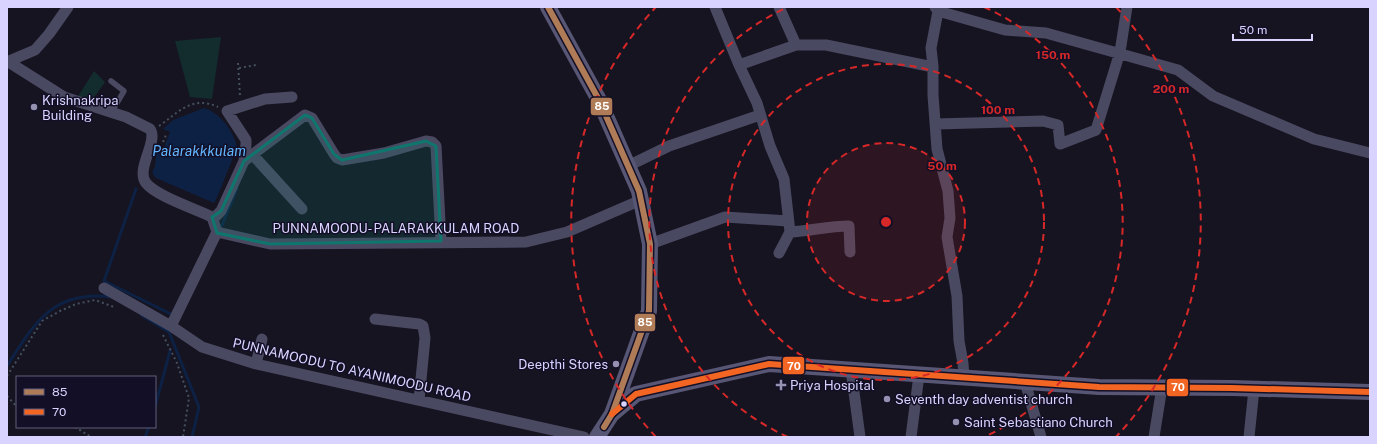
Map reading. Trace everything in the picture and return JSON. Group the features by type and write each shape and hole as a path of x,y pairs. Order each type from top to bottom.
{"main road":[{"path":"548,7 599,100 639,191 650,244 648,311 612,414 600,436"},
{"path":"612,414 636,394 769,364 1099,387 1370,392"}],"street":[{"path":"8,61 34,50 49,34 68,7"},
{"path":"715,7 739,65 757,103 770,146 784,179 789,226 779,253"},
{"path":"779,7 796,45"},
{"path":"936,124 1043,121 1058,125 1060,144 1096,130 1120,52 1127,7"},
{"path":"964,378 959,341 957,296 947,238 950,218 948,191 937,149 931,48 936,9 1005,30 1046,33 1120,52 1178,70 1213,96 1314,139 1370,153"},
{"path":"739,65 796,45 826,45 933,67"},
{"path":"8,61 64,97 126,117 152,131 149,152 142,172 143,179 147,184 168,198 212,218 220,233 171,326"},
{"path":"292,97 265,99 232,113 246,140 248,158 302,210"},
{"path":"212,218 221,211 248,158 305,115 308,115 312,118 337,158 342,160 384,152 426,141 432,142 436,146 441,241"},
{"path":"628,166 669,146 760,115"},
{"name":"PUNNAMOODU- PALARAKKULAM ROAD","path":"220,233 270,244 441,241 526,242 568,232 641,200"},
{"path":"650,244 725,217 813,231 828,226 849,226 850,252"},
{"name":"PUNNAMOODU TO AYANIMOODU ROAD","path":"104,288 171,326 202,346 256,364 584,437"},
{"path":"375,319 419,324 423,326 425,338 419,400"},
{"path":"256,364 262,339"},
{"path":"851,370 860,437"},
{"path":"911,437 919,375"},
{"path":"1025,382 1041,437"},
{"path":"1154,437 1162,387"},
{"path":"1249,437 1254,389"}],"lane":[{"path":"111,81 124,91 111,113"}],"path":[{"path":"152,131 184,108 197,102 209,103 232,113 241,104 238,63"},
{"path":"239,68 256,65"},
{"path":"7,376 42,321 60,310 76,304 95,300 117,308"},
{"path":"157,331 164,335 168,341 189,398 184,437"},
{"path":"7,396 16,406"},
{"path":"77,428 91,437"}],"highlighted area":[{"path":"305,115 312,118 334,154 342,160 426,141 436,146 441,241 270,244 217,233 212,217 221,211 244,161"}],"green space":[{"path":"221,37 212,99 190,97 175,41"},
{"path":"94,71 105,82 91,102 77,98"}],"water":[{"name":"Palarakkkulam","path":"204,108 210,110 221,118 230,129 237,148 214,203 156,178 152,173 155,166 157,148 163,150 170,132 163,129 173,120"}],"waterway":[{"path":"136,189 104,281 173,315"},
{"path":"220,230 237,189"},
{"path":"7,366 37,323 48,312 60,304 75,299 92,296 112,297"},
{"path":"141,315 169,332 199,407 192,437"},
{"path":"156,403 170,351"},
{"path":"145,437 149,428"}],"transit line":[{"name":"85","path":"548,7 599,100 639,191 650,244 649,311 612,414 604,427"},
{"name":"70","path":"612,414 636,394 769,364 1099,387 1232,388 1370,392"}],"place":[{"name":"Krishnakripa Building","path":"34,107"},
{"name":"Deepthi Stores","path":"616,364"},
{"name":"Priya Hospital","path":"781,385"},
{"name":"Seventh day adventist church","path":"887,399"},
{"name":"Saint Sebastiano Church","path":"956,422"}]}
